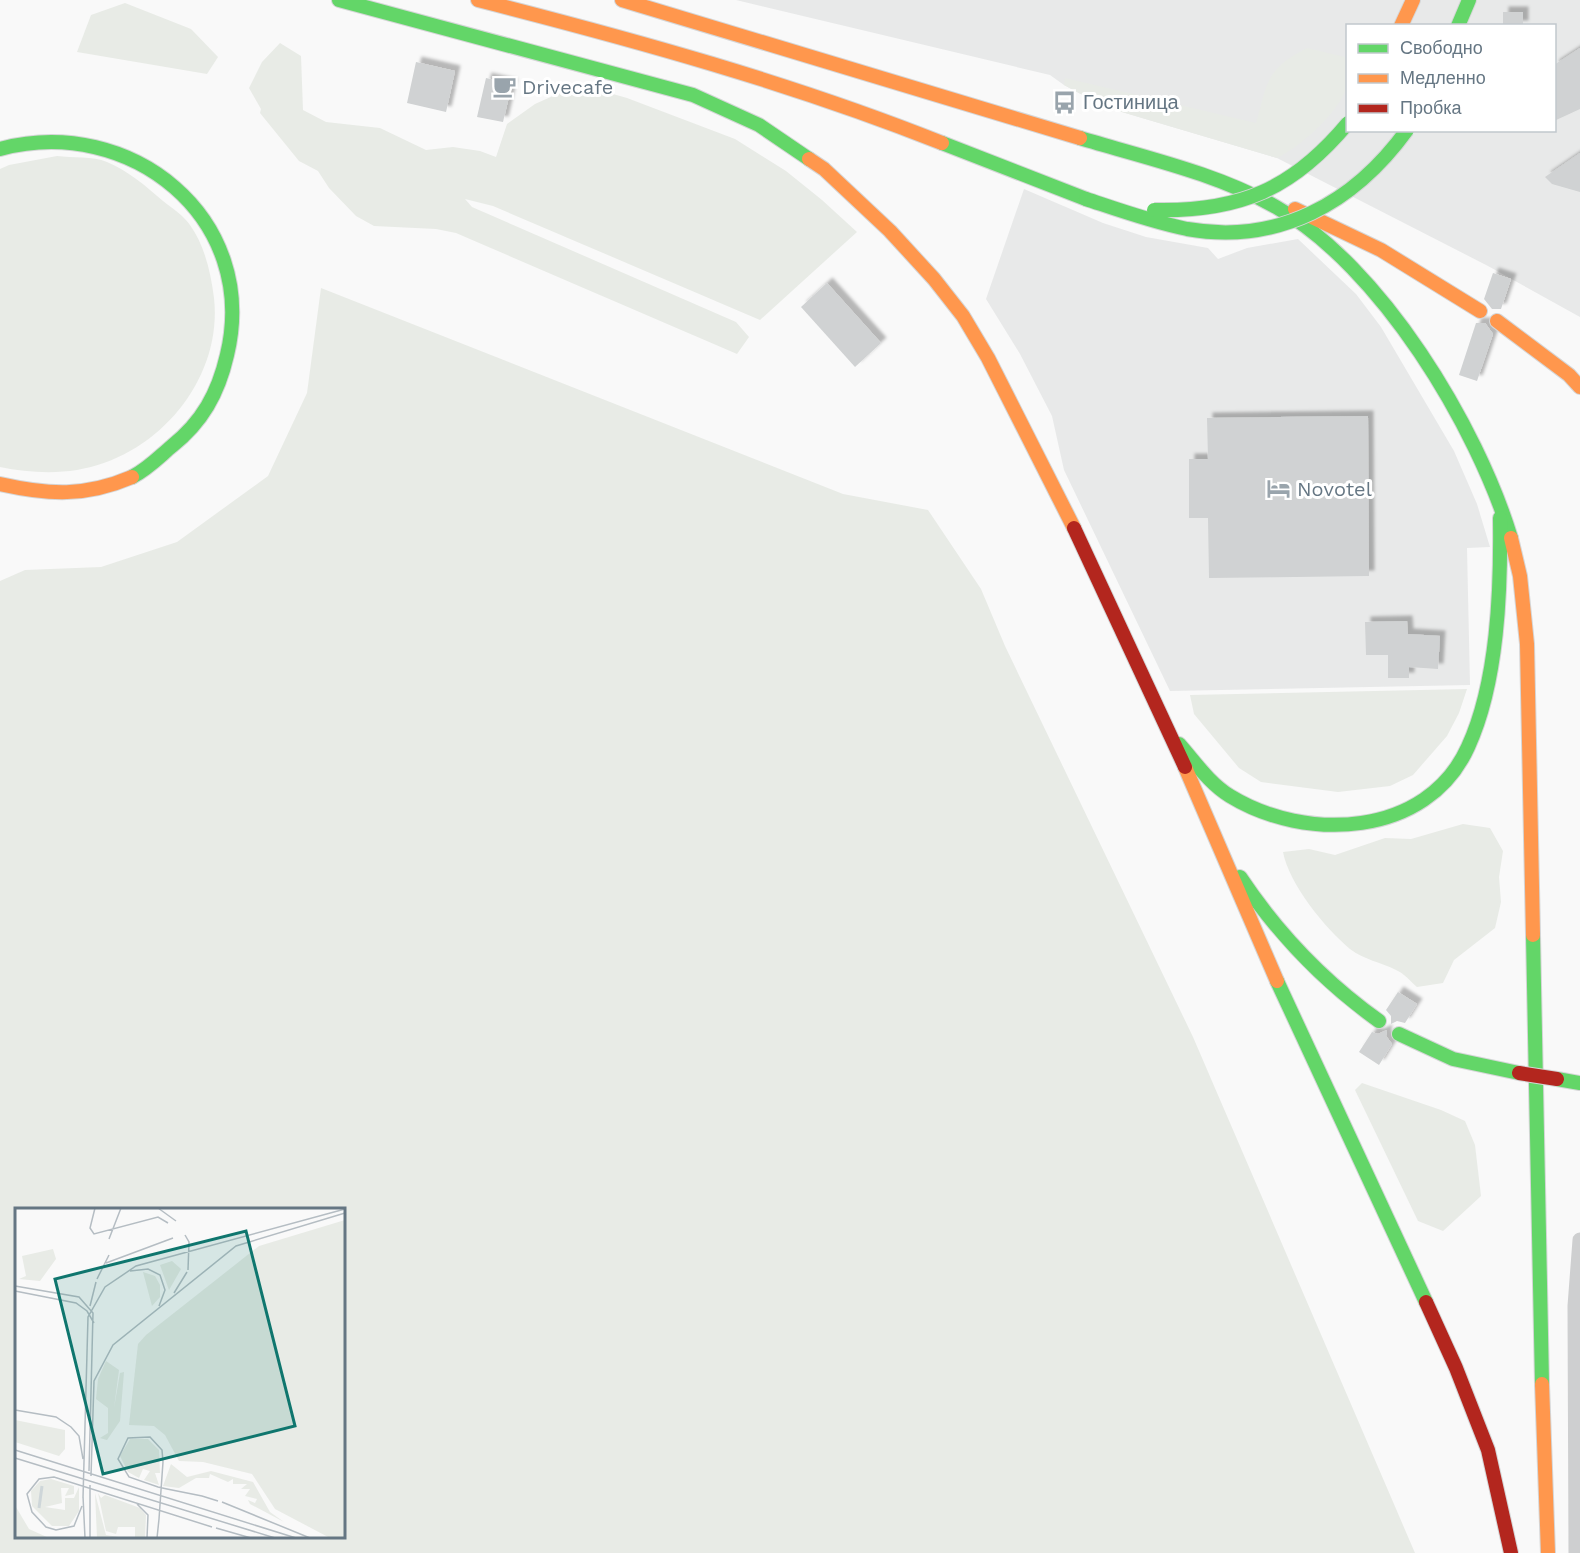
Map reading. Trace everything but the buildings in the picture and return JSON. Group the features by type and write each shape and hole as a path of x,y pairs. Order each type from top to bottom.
{"main road":[{"path":"339,0 634,77 693,95 759,125 787,142 841,184 890,231 934,279 963,316 988,358 1054,487 1167,730 1289,1008 1379,1197 1476,1416 1494,1472 1511,1553"},
{"path":"478,0 731,69 840,104 1086,199 1145,219 1193,230 1223,232 1276,226 1305,217 1353,190 1377,169 1405,132"},
{"path":"622,0 1228,183 1349,233 1480,311"},
{"path":"1402,24 1413,0"},
{"path":"1459,24 1469,0"},
{"path":"1086,199 1141,209 1183,212 1217,209 1249,200 1298,174 1318,158 1346,124"},
{"path":"0,149 46,138 85,143 118,151 153,170 188,200 207,223 225,254 234,299 230,350 217,389 194,428 138,474 70,494 28,491 0,484"},
{"path":"1228,183 1274,206 1307,227 1368,285 1442,390 1484,468 1516,552 1527,644 1543,1454 1548,1553"},
{"path":"1497,321 1569,375 1580,387"},
{"path":"1167,730 1211,781 1255,810 1284,821 1328,827 1370,824 1390,818 1426,798 1442,784 1467,750 1481,711 1502,549 1499,503"},
{"path":"1212,830 1249,891 1291,945 1325,980 1379,1022"},
{"path":"1399,1034 1453,1059 1580,1083"}],"street":[{"path":"1576,1553 1575,1306 1580,1240"}],"shaded area":[{"path":"736,0 1580,0 1580,317 1488,266 1277,158 1105,107 1050,75"},
{"path":"125,3 191,29 218,57 207,74 77,52 91,15"},
{"path":"280,43 301,56 303,110 326,122 380,128 426,150 453,147 480,151 496,157 507,124 535,104 564,91 588,87 627,98 735,139 786,171 857,232 760,320 493,206 465,199 472,207 736,322 749,337 737,354 456,233 436,229 374,226 356,216 329,188 318,171 299,161 260,113 261,109 249,88 262,62"},
{"path":"1307,48 1345,57 1346,89 1329,115 1316,129 1302,142 1277,158 1105,107 1064,85 1065,78 1256,123 1270,79 1283,63"},
{"path":"57,156 95,159 114,165 178,212 200,242 209,270 214,298 214,328 208,357 196,385 179,410 158,431 134,449 107,462 77,470 28,471 0,467 0,169 9,165"},
{"path":"1024,189 1103,223 1146,237 1208,248 1218,259 1247,248 1298,239 1356,294 1381,327 1454,451 1477,504 1490,547 1467,548 1470,685 1170,691 1064,470 1052,416 1020,354 986,299"},
{"path":"321,288 843,494 928,510 981,589 1005,646 1193,1037 1415,1553 0,1553 0,581 25,570 101,567 177,542 268,476 307,393"},
{"path":"1467,689 1459,713 1447,736 1413,775 1390,786 1338,792 1261,782 1239,768 1194,714 1190,695"},
{"path":"1463,824 1490,828 1503,851 1499,877 1501,902 1495,928 1454,960 1443,983 1417,987 1399,971 1361,956 1350,949 1309,905 1292,878 1283,852 1309,849 1335,855 1385,838 1411,839"},
{"path":"1362,1083 1441,1110 1465,1121 1475,1145 1481,1196 1443,1231 1418,1221 1355,1090"}],"traffic: fast":[{"path":"339,0 693,95 759,125 809,159"},
{"path":"1459,24 1469,0"},
{"path":"1154,210 1213,207 1263,192 1307,165 1346,125"},
{"path":"1086,199 1187,229 1221,232 1253,231 1283,224 1312,213 1338,198 1363,179 1405,132"},
{"path":"1080,138 1180,167 1253,195 1276,207 1315,234 1352,268 1388,308 1420,353 1449,400 1475,447 1511,538"},
{"path":"0,149 48,142 95,147 138,163 175,187 204,220 224,260 232,305 227,355 214,395 200,417 183,437 153,463 132,477"},
{"path":"942,143 1086,199"},
{"path":"1179,744 1222,791 1260,811 1293,821 1327,825 1362,823 1394,815 1424,800 1449,777 1468,747 1486,694 1496,635 1500,575 1500,518"},
{"path":"1240,877 1270,918 1320,973 1379,1021"},
{"path":"1533,935 1542,1384"},
{"path":"1277,981 1426,1302"},
{"path":"1399,1034 1453,1059 1519,1073"},
{"path":"1557,1079 1580,1083"}],"traffic: slow":[{"path":"478,0 712,64 828,101 942,143"},
{"path":"622,0 1080,138"},
{"path":"1402,24 1413,0"},
{"path":"809,159 824,169 890,231 934,279 963,316 988,358 1074,528"},
{"path":"1295,209 1381,250 1480,311"},
{"path":"1497,321 1569,375 1580,387"},
{"path":"0,484 51,492 67,492 98,488 132,477"},
{"path":"1511,538 1520,576 1527,644 1533,935"},
{"path":"1185,767 1277,981"},
{"path":"1542,1384 1548,1553"}],"traffic: jam":[{"path":"1074,528 1185,767"},
{"path":"1519,1073 1557,1079"},
{"path":"1426,1302 1456,1368 1488,1450 1511,1553"}],"place":[{"name":"Drivecafe","path":"504,87"},
{"name":"Гостиница","path":"1065,102"},
{"name":"Novotel","path":"1279,489"}]}
